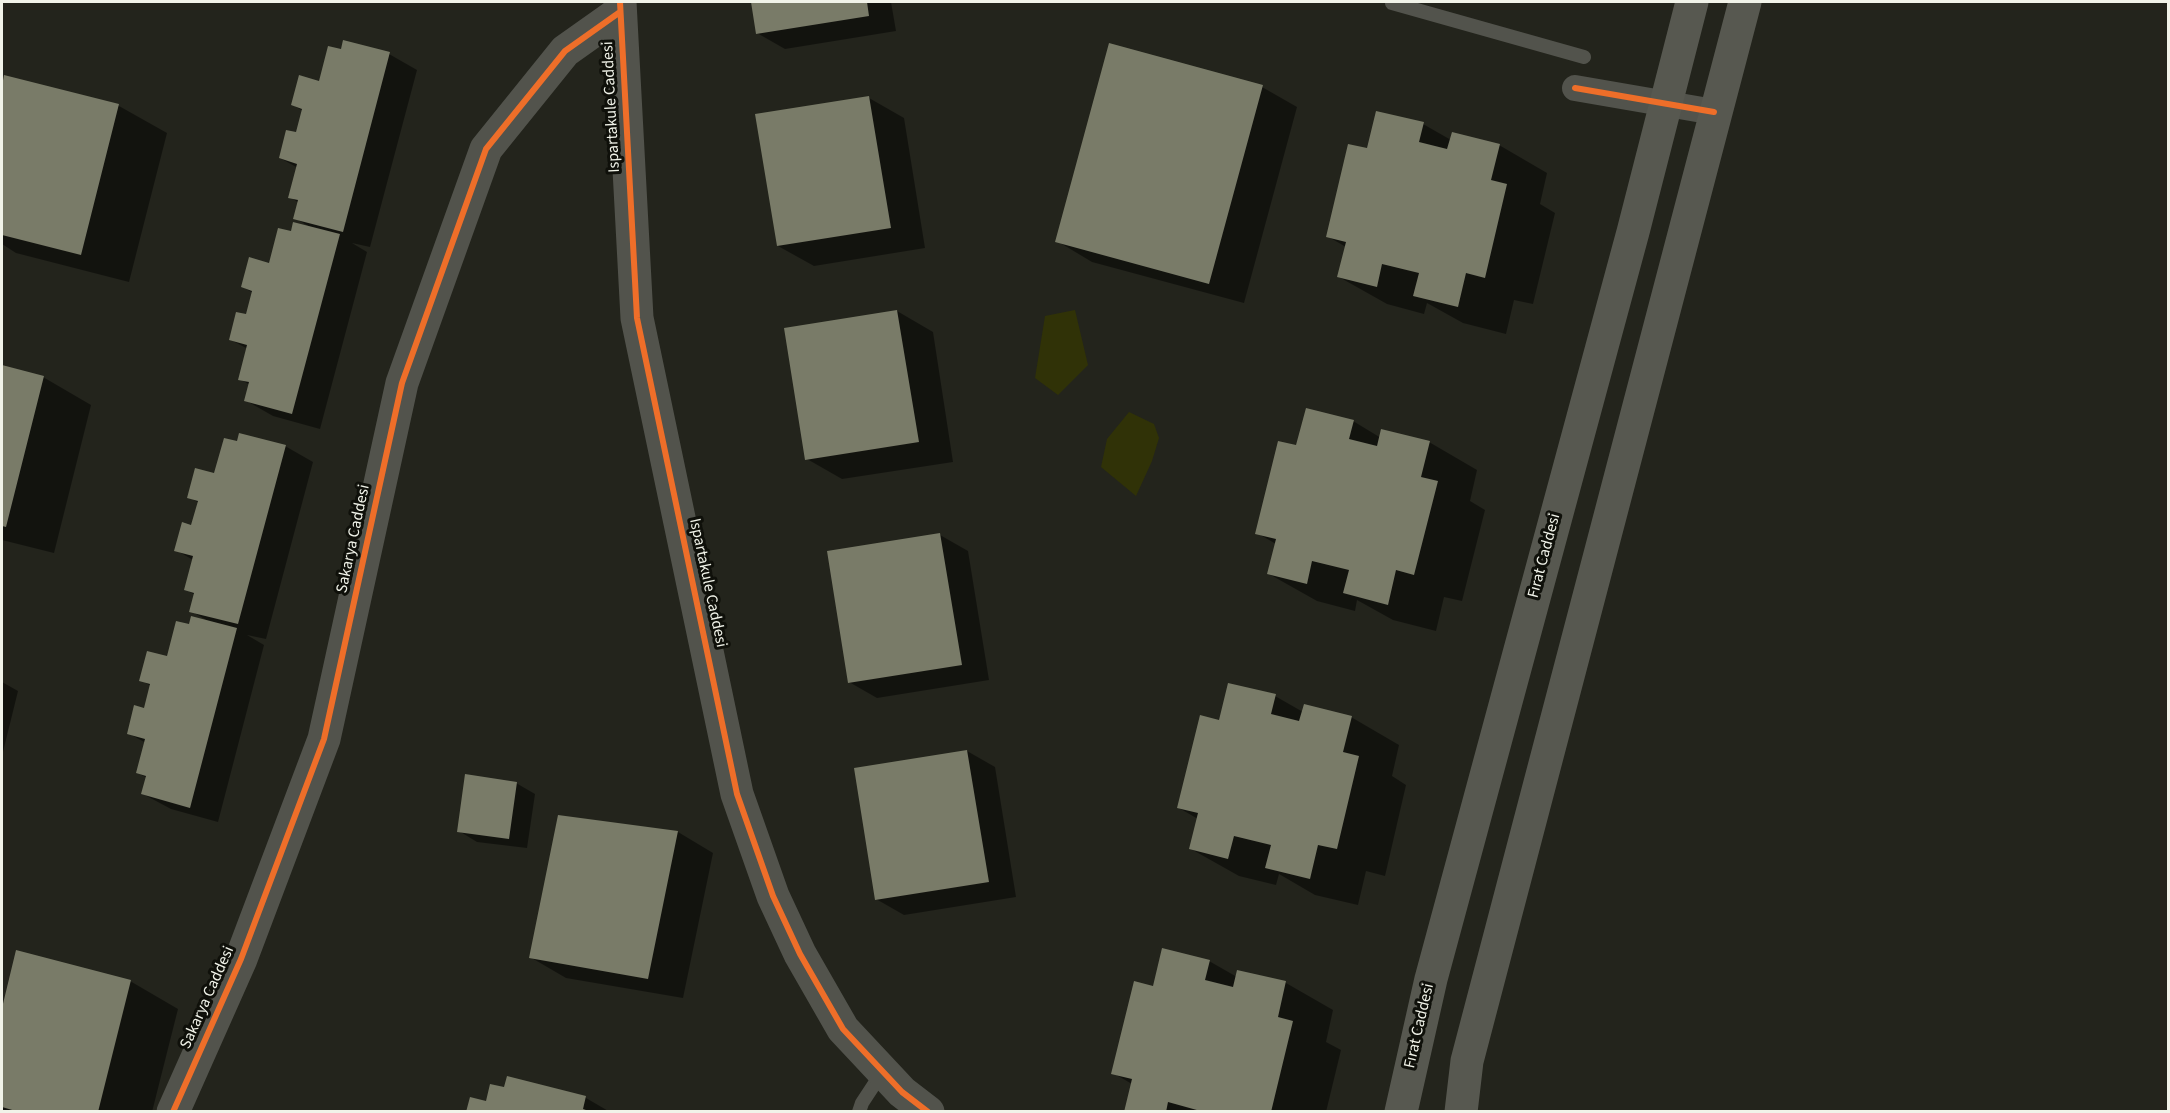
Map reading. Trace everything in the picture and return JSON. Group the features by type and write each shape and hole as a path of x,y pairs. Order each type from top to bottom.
{"main road":[{"name":"Fırat Caddesi","path":"1401,1112 1431,979 1630,244 1692,2"},
{"path":"1461,1112 1467,1061 1744,2"}],"street":[{"name":"Ispartakule Caddesi","path":"620,7 638,318 737,794 774,896 800,954 843,1029 902,1092 928,1112"},
{"name":"Sakarya Caddesi","path":"173,1112 241,959 324,739 402,383 486,149 565,51 620,7"},
{"path":"1575,88 1714,112"}],"lane":[{"path":"1392,3 1584,57"},
{"path":"859,1112 861,1103 883,1071"}],"shaded area":[{"path":"1075,310 1088,365 1058,395 1035,378 1045,316"},
{"path":"1129,412 1154,424 1159,438 1152,461 1136,496 1101,467 1107,439"}],"building":[{"path":"751,2 867,2 869,16 756,34"},
{"path":"343,40 390,52 343,232 293,219 298,200 288,198 297,164 279,158 286,130 296,132 302,109 291,105 299,75 319,81 328,46 341,49"},
{"path":"1109,43 1263,85 1209,284 1055,242"},
{"path":"4,75 119,104 81,255 2,235 2,86"},
{"path":"869,96 891,228 777,246 755,114"},
{"path":"1376,111 1424,122 1419,142 1447,149 1452,132 1500,144 1491,180 1507,184 1485,278 1466,273 1458,307 1413,296 1419,273 1382,264 1377,287 1337,277 1346,242 1326,237 1348,144 1367,148"},
{"path":"293,222 340,234 292,414 244,401 249,382 238,380 247,345 229,340 236,312 246,314 252,291 241,287 249,257 269,263 278,228 291,231"},
{"path":"897,310 919,442 805,460 784,328"},
{"path":"2,365 44,376 6,527 2,526"},
{"path":"1306,408 1354,420 1349,439 1377,446 1381,429 1430,441 1421,477 1438,481 1414,575 1396,570 1388,605 1343,593 1349,570 1312,561 1307,584 1267,574 1276,539 1255,534 1278,441 1296,445"},
{"path":"239,433 286,445 238,624 189,612 194,593 184,590 193,556 174,551 182,522 191,525 198,501 187,498 195,468 214,473 224,438 237,441"},
{"path":"940,533 962,665 848,683 827,551"},
{"path":"191,616 237,628 190,808 141,794 146,776 136,773 145,739 127,734 134,705 144,708 150,684 139,681 147,651 167,656 176,621 189,624"},
{"path":"1228,683 1276,694 1271,714 1299,721 1304,704 1352,716 1343,752 1359,756 1337,849 1318,845 1310,879 1265,868 1271,845 1234,836 1228,859 1189,849 1198,813 1177,808 1200,715 1219,720"},
{"path":"967,750 989,882 875,900 854,768"},
{"path":"465,774 517,782 509,839 457,832"},
{"path":"558,815 678,831 648,979 529,958"},
{"path":"1162,948 1210,960 1205,980 1233,987 1237,970 1286,981 1278,1017 1293,1021 1271,1112 1204,1112 1168,1102 1166,1112 1124,1112 1132,1079 1111,1074 1134,981 1153,986"},
{"path":"16,950 131,980 98,1112 19,1112 2,1107 2,1008"},
{"path":"507,1076 586,1096 583,1109 592,1112 466,1112 470,1097 486,1101 490,1084 504,1087"}],"cycle path":[{"path":"620,2 637,318 737,794 773,896 800,954 843,1029 902,1092 928,1112"},
{"path":"173,1112 241,959 324,739 402,383 486,149 565,51 620,12"},
{"path":"1575,88 1714,112"}]}
